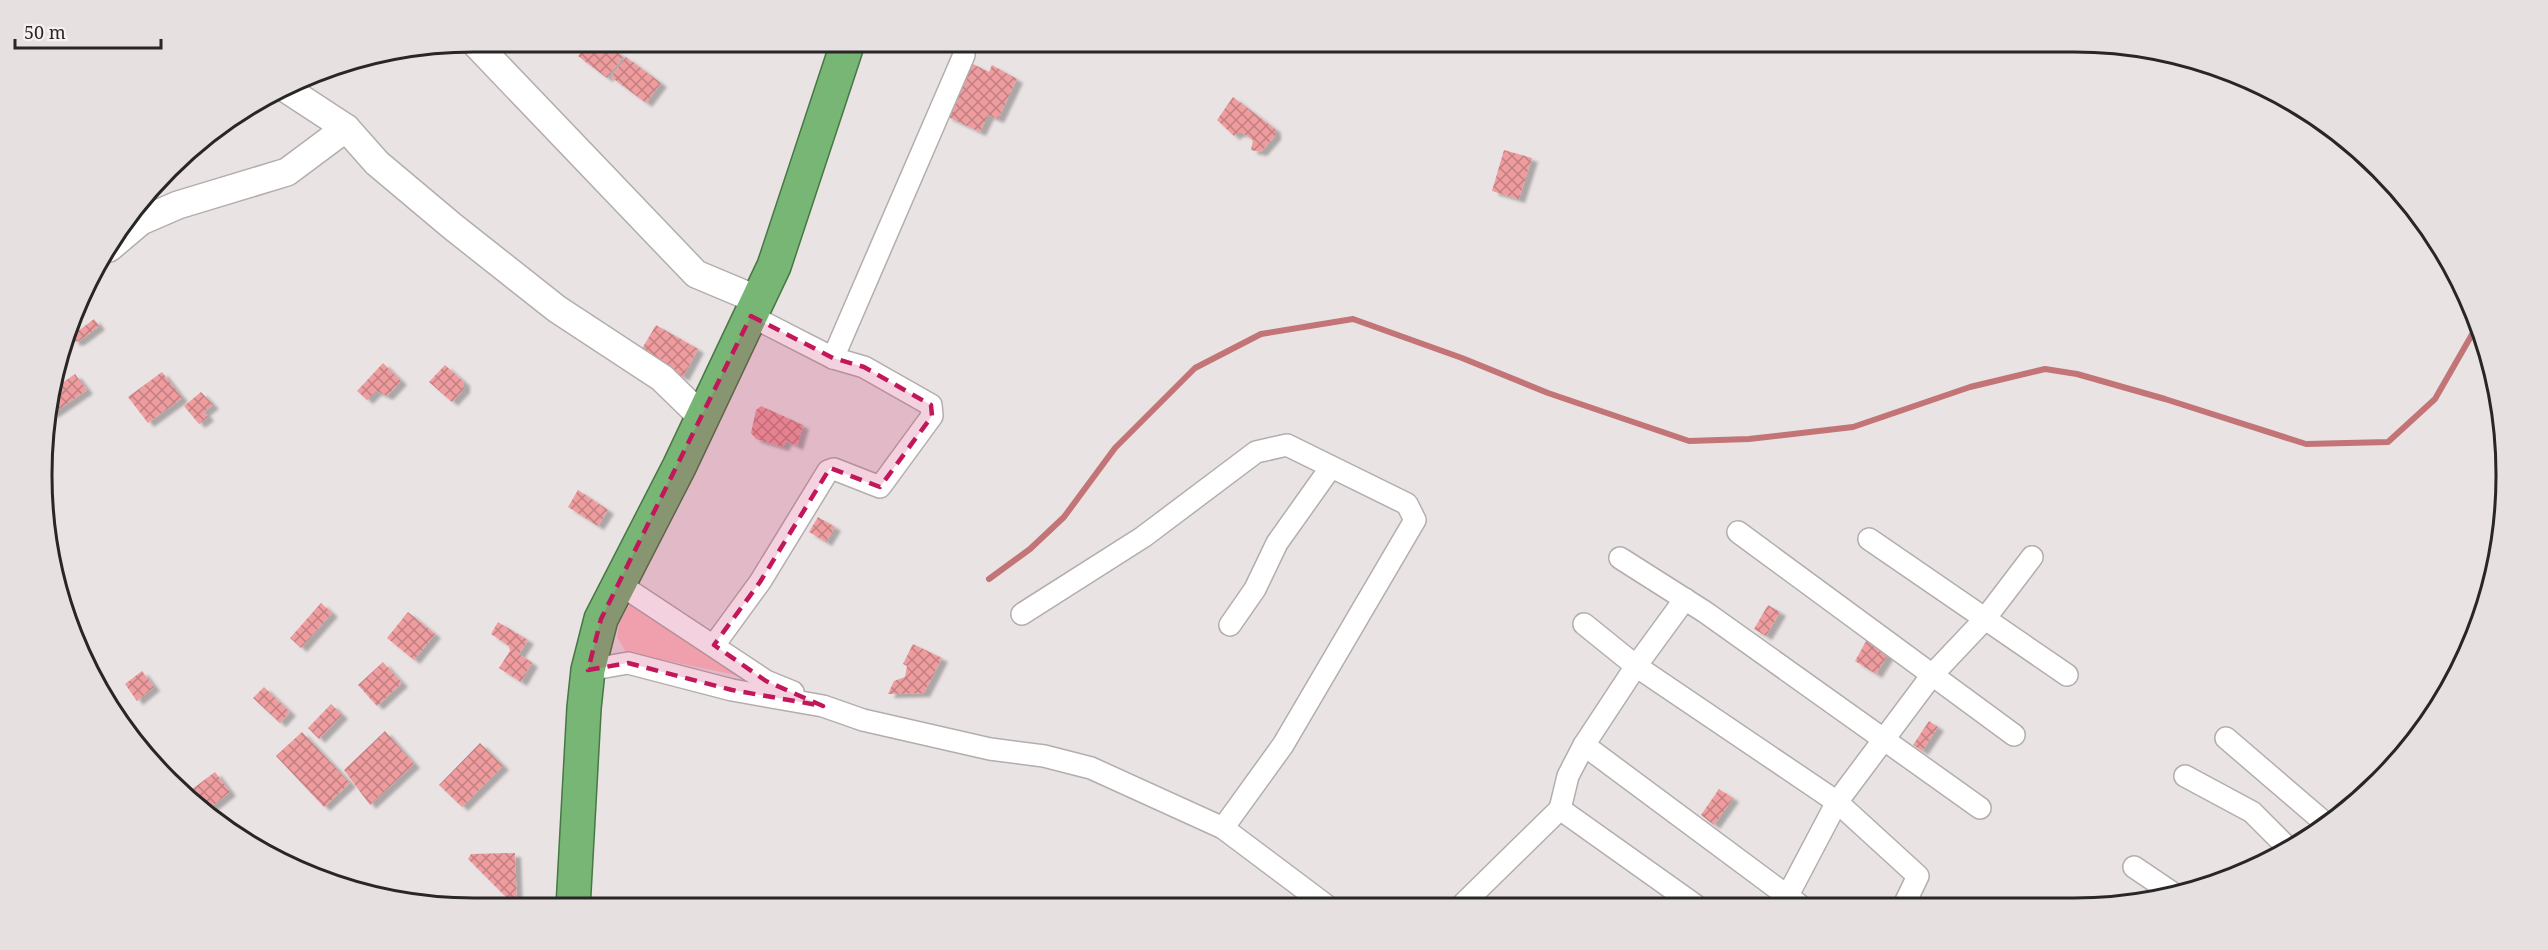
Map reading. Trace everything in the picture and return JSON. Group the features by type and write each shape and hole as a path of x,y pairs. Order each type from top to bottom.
{"highway":[{"path":"574,898 584,708 588,670 601,619 621,585 703,418 774,266 845,52"}],"street":[{"path":"484,52 696,274 833,358 864,367 931,405 932,416 880,487 872,486 834,469 828,471 760,582 714,645"},
{"path":"833,358 964,55"},
{"path":"294,94 346,128 377,163 557,309 662,378 703,418"},
{"path":"133,228 141,221 178,205 287,172 346,128"},
{"path":"1022,614 1143,537 1256,452 1287,446 1407,504 1415,520 1282,746 1223,828"},
{"path":"1230,625 1255,589 1277,543 1331,467"},
{"path":"1738,532 2014,735"},
{"path":"1869,539 2067,675"},
{"path":"1791,898 1837,802 1932,675 1984,620 2032,556"},
{"path":"1620,558 1685,599 1980,808"},
{"path":"621,585 766,681 863,720 990,749 1044,756 1091,768 1223,828 1316,898"},
{"path":"1469,898 1560,809 1568,776 1584,745 1636,666 1685,599"},
{"path":"1584,624 1636,666 1837,802 1918,876 1907,898"},
{"path":"588,670 628,663 732,690 823,705"},
{"path":"2226,738 2319,818"},
{"path":"1584,745 1784,898"},
{"path":"2185,776 2252,812 2282,842"},
{"path":"1560,809 1685,898"},
{"path":"2134,867 2164,887"}],"highlighted area":[{"path":"751,316 833,358 864,367 931,405 932,416 880,487 830,468 760,582 714,645 766,681 823,706 732,690 628,663 588,670 601,619"}],"shaded area":[{"path":"629,605 646,606 749,678 626,652 617,637 619,624"}],"building":[{"path":"581,52 617,52 623,57 607,78 578,56"},
{"path":"626,57 661,83 646,103 611,77"},
{"path":"971,63 989,72 992,65 1017,79 998,119 988,115 980,132 946,116"},
{"path":"1233,97 1275,129 1275,136 1261,152 1251,150 1253,140 1243,133 1237,133 1234,136 1217,120"},
{"path":"1504,150 1532,158 1519,199 1492,191"},
{"path":"94,319 99,326 79,341 74,342 78,331"},
{"path":"656,325 698,349 683,377 640,352"},
{"path":"383,363 401,381 387,396 376,391 367,400 357,391"},
{"path":"445,365 464,382 464,389 452,402 429,382"},
{"path":"162,372 182,398 148,423 128,397"},
{"path":"75,374 87,390 58,410 61,393 63,382"},
{"path":"201,392 213,405 204,412 208,417 199,424 184,406"},
{"path":"761,406 803,425 797,446 786,441 783,447 756,439 751,433 756,410"},
{"path":"578,490 608,510 598,526 568,507"},
{"path":"818,517 835,527 826,542 809,532"},
{"path":"321,603 332,613 301,648 290,638"},
{"path":"1768,605 1780,612 1766,636 1754,629"},
{"path":"408,612 435,634 414,660 387,638"},
{"path":"498,622 528,640 519,654 532,663 521,682 499,668 510,651 509,646 491,634"},
{"path":"1869,636 1891,650 1876,674 1855,661"},
{"path":"913,644 942,658 924,693 888,694 894,681 905,677 907,666 903,664"},
{"path":"383,662 402,683 377,706 358,685"},
{"path":"142,671 154,687 137,701 125,684"},
{"path":"264,687 290,712 280,723 253,698"},
{"path":"331,704 342,715 319,739 308,728"},
{"path":"1929,721 1938,727 1922,751 1913,745"},
{"path":"385,731 414,764 370,805 344,770"},
{"path":"302,732 350,783 324,807 276,756"},
{"path":"480,743 503,766 462,807 439,785"},
{"path":"215,772 230,792 213,806 192,789"},
{"path":"1719,789 1733,798 1714,825 1701,815"},
{"path":"515,853 517,898 507,898 468,859 471,854"}],"waterway":[{"path":"989,579 1030,549 1064,517 1115,448 1195,368 1261,334 1353,319 1462,358 1548,393 1689,441 1749,439 1853,427 1970,387 2045,369 2077,374 2165,399 2306,444 2388,442 2435,399 2472,335"}]}
